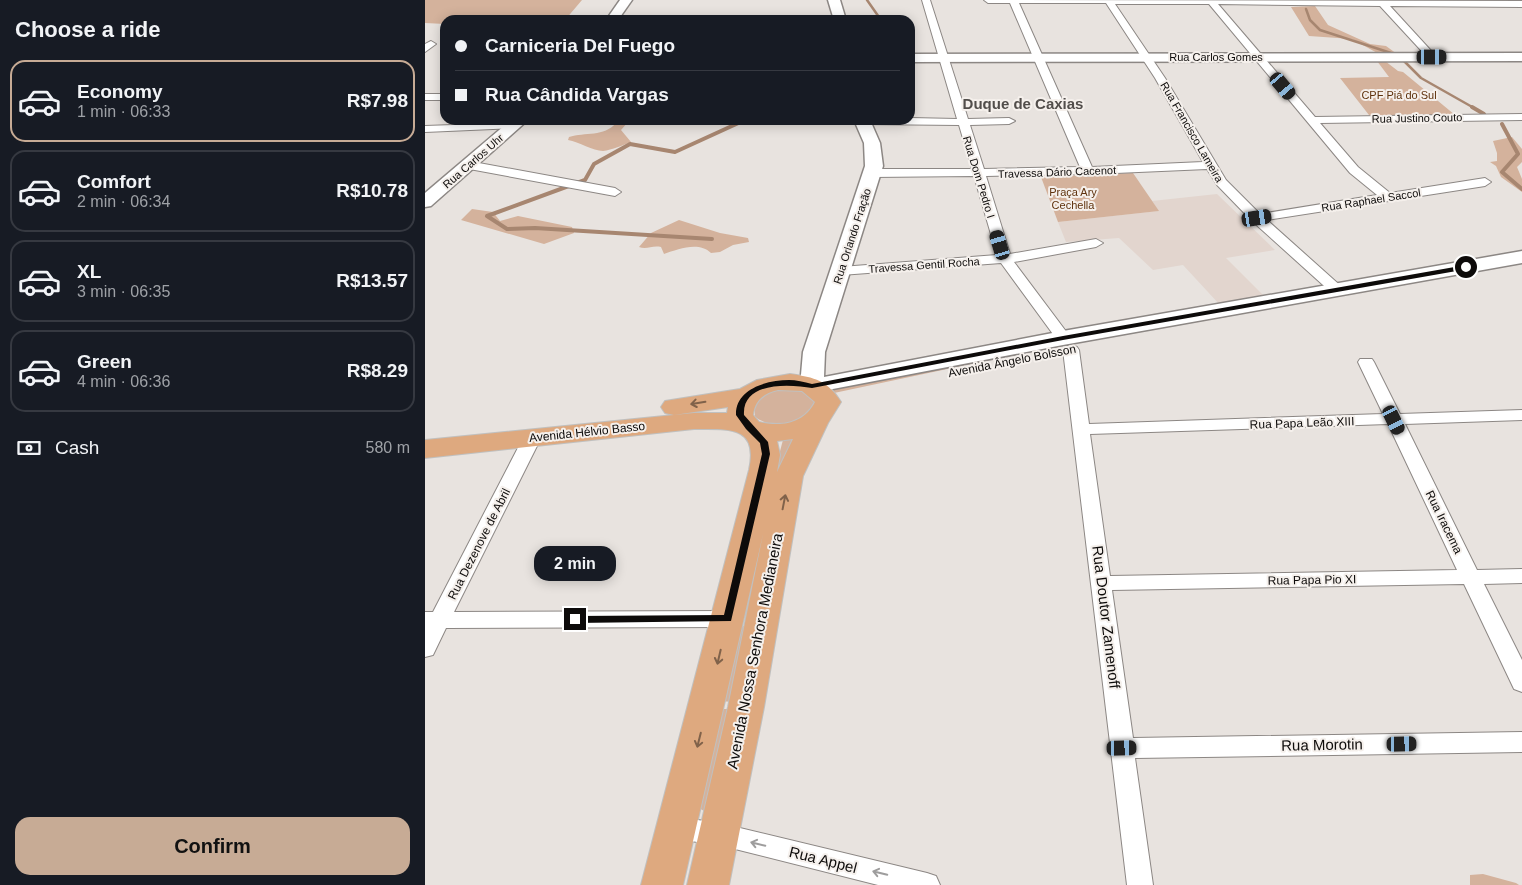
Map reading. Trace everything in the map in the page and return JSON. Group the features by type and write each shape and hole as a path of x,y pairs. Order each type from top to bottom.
{"main road":[{"path":"662,885 728,619 766,454 764,442 749,427 740,415 741,403 747,396 773,384 790,382 818,403 800,429 781,433 764,432 749,427"},
{"name":"Avenida Hélvio Basso","path":"425,434 679,406 747,396"},
{"name":"Avenida Nossa Senhora Medianeira","path":"708,885 789,476 818,403"},
{"name":"Avenida Hélvio Basso","path":"425,449 694,421 718,420 749,427"},
{"path":"728,619 762,619"}],"street":[{"path":"616,15 626,0"},
{"path":"834,0 840,15"},
{"name":"Rua Dom Pedro I","path":"926,0 1005,259 1067,344"},
{"path":"988,0 1519,4"},
{"path":"1013,0 1088,172"},
{"name":"Rua Francisco Lameira","path":"1109,1 1147,57 1211,165 1230,193 1338,291"},
{"path":"1211,1 1354,170 1387,198"},
{"path":"1382,2 1432,57"},
{"name":"Rua Carlos Gomes","path":"915,58 1522,57"},
{"path":"425,97 440,97"},
{"name":"Rua Justino Couto","path":"1311,120 1522,117"},
{"path":"915,121 962,121"},
{"path":"425,129 486,125"},
{"name":"Rua Carlos Uhr","path":"425,202 515,125"},
{"name":"Rua Orlando Fração","path":"818,403 814,352 872,173 875,155 865,125"},
{"path":"468,165 615,192"},
{"name":"Travessa Dário Cacenot","path":"872,173 1088,172 1211,165"},
{"name":"Rua Raphael Saccol","path":"1257,218 1485,182"},
{"name":"Travessa Gentil Rocha","path":"841,271 1005,259 1096,243"},
{"name":"Avenida Ângelo Bolsson","path":"818,403 861,391 1067,344 1522,257"},
{"name":"Avenida Ângelo Bolsson","path":"1067,344 1522,268"},
{"name":"Rua Doutor Zamenoff","path":"1067,344 1081,429 1140,885"},
{"name":"Rua Orlando Fração","path":"773,384 788,377 814,352"},
{"name":"Rua Iracema","path":"1366,362 1522,683"},
{"name":"Rua Papa Leão XIII","path":"1081,429 1522,415"},
{"name":"Rua Dezenove de Abril","path":"425,649 433,620 533,438"},
{"name":"Rua Papa Pio XI","path":"1101,583 1522,576"},
{"path":"433,620 728,619"},
{"name":"Rua Morotin","path":"1122,748 1522,742"},
{"name":"Rua Appel","path":"676,828 719,834 927,885"}],"shaded area":[{"path":"1217,194 1275,250 1226,258 1265,297 1220,305 1183,265 1153,270 1119,238 1066,242 1058,222 1158,211 1152,201"}],"green space":[{"path":"425,0 582,0 569,15 440,15 440,24 425,23"},
{"path":"1315,6 1328,25 1370,44 1386,46 1397,54 1379,54 1352,39 1309,36 1291,7"},
{"name":"CPF Piá do Sul","path":"1377,61 1385,61 1398,71 1403,72 1455,115 1369,115 1340,78 1389,77"},
{"path":"614,125 625,125 621,130 631,142 614,149 599,151 568,140 569,137 600,132"},
{"path":"1512,137 1522,149 1522,162 1517,167 1522,179 1522,192 1501,177 1496,166 1490,162 1497,161 1497,153 1493,141"},
{"name":"Praça Ary Cechella","path":"1133,173 1159,211 1058,222 1041,177"},
{"path":"472,209 493,212 500,221 518,216 572,227 574,233 544,244 461,220"},
{"path":"679,220 720,233 748,238 749,242 733,245 720,252 711,253 701,247 682,248 664,254 661,247 639,247 651,233"},
{"path":"1417,281 1335,297 1078,342"},
{"path":"1028,352 834,393 831,385"},
{"path":"797,389 811,396 816,404 804,417 788,424 780,425 771,424 755,417 754,403 764,395 780,390"},
{"path":"803,434 749,612 745,611 746,581 784,436"},
{"path":"743,626 747,628 734,702 718,701 737,628"},
{"path":"718,709 732,709 710,808 704,811 699,808"},
{"path":"1483,874 1519,885 1470,885 1470,875"}],"waterway":[{"path":"867,0 878,15"},
{"path":"1306,9 1310,20 1320,30 1391,53"},
{"path":"1404,61 1421,78 1474,108"},
{"path":"1472,107 1484,114"},
{"path":"1502,124 1518,154 1502,172 1522,189"},
{"path":"712,239 535,228 507,229 487,216 585,180 594,164 630,144 675,152 734,125"}],"district":[{"name":"Duque de Caxias","path":"1023,104"}],"route":[{"path":"575,619 728,619 766,454 764,442 749,427 739,411 741,403 747,396 759,388 790,382 812,386 1063,338 1466,267"}]}
